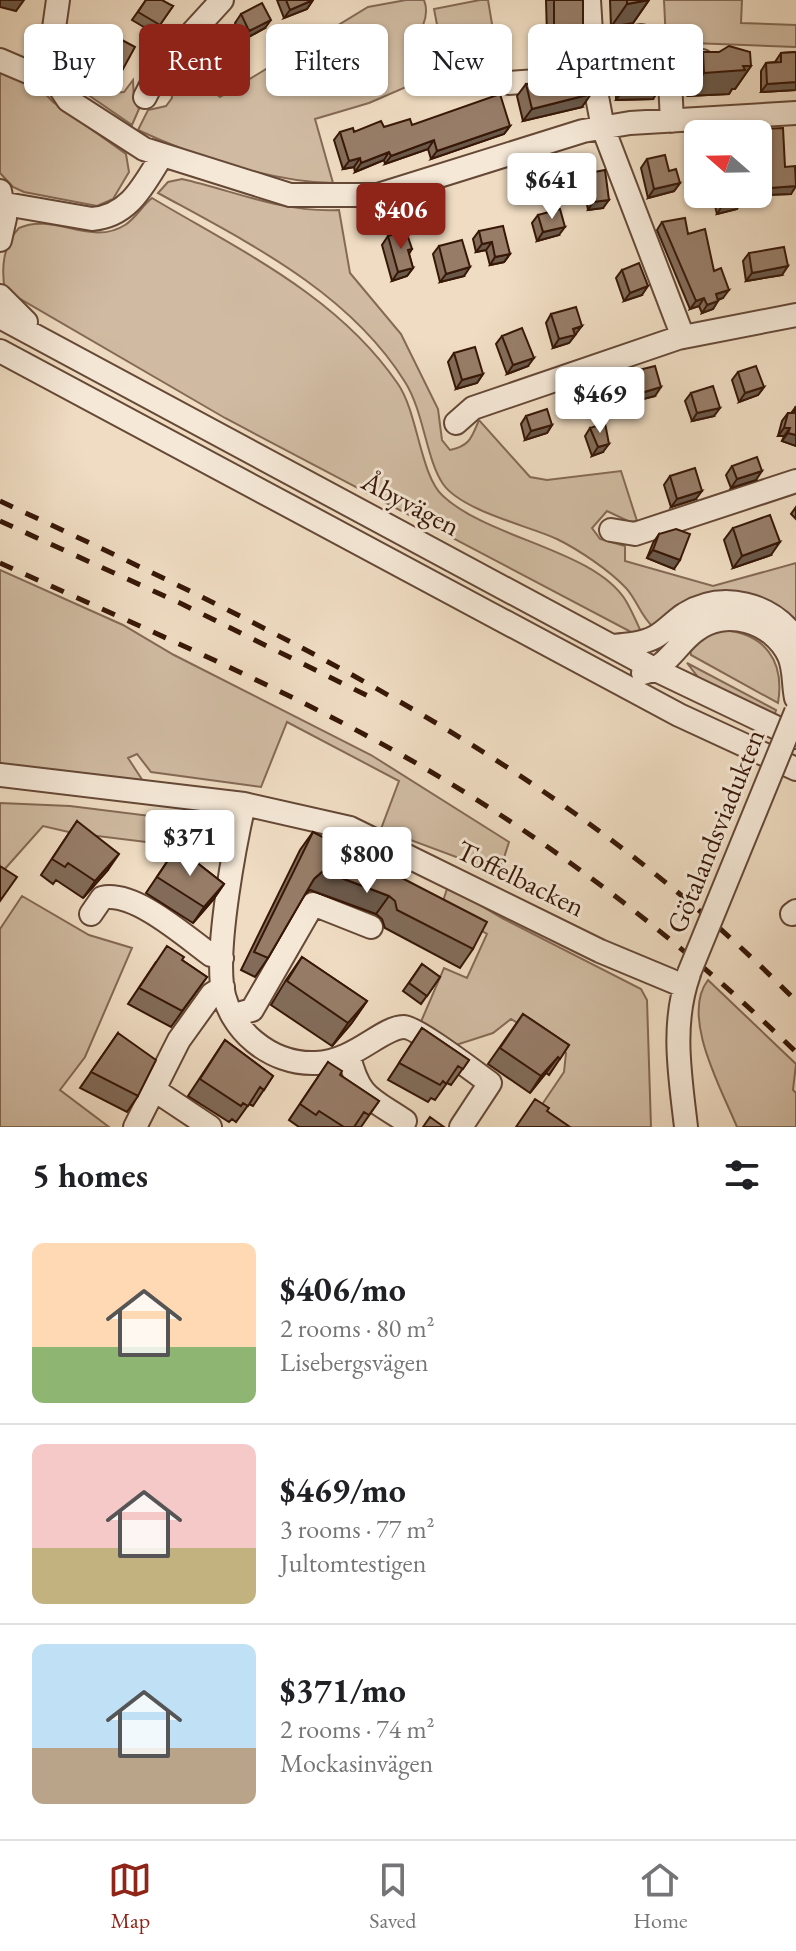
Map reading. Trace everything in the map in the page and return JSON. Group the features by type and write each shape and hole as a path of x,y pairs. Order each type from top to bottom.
{"street":[{"path":"54,24 58,0"},
{"path":"145,97 159,69 222,0"},
{"path":"589,0 590,24"},
{"path":"0,60 24,70"},
{"path":"66,96 161,157 290,195 378,195 583,131 672,121 796,113"},
{"path":"597,96 603,128 683,337"},
{"path":"671,96 672,121"},
{"path":"0,240 5,218 1,198 92,219 107,218 130,203 161,157"},
{"path":"0,296 48,342"},
{"path":"456,423 473,408 683,337 796,315"},
{"name":"Åbyvägen","path":"0,317 656,670 796,737"},
{"path":"0,351 679,715 796,769"},
{"path":"611,530 635,534 796,481"},
{"path":"612,646 655,637 701,607 741,603 770,613 796,639"},
{"path":"572,658 628,672 656,670 704,625 723,619 744,620 771,634 784,649 792,666 796,698"},
{"path":"677,620 662,643 656,670 667,701 679,715"},
{"name":"Götalandsviadukten","path":"686,1127 677,1035 687,980 796,712"},
{"name":"Toffelbacken","path":"0,775 244,804 350,828 600,951 687,980"},
{"path":"244,804 222,958 223,987 234,1015 251,1038 282,1059 313,1064 349,1056 392,1030 412,1028 490,1083 461,1127"},
{"path":"91,914 102,898 120,898 141,905 211,955 222,958"},
{"path":"234,1015 252,1010 313,904 371,927"},
{"path":"135,1127 156,1091 179,1040 212,994 223,987"},
{"path":"349,1056 355,1084 361,1092 405,1121"},
{"path":"156,1091 210,1127"}],"shaded area":[{"path":"406,0 424,0 426,6 423,24 404,24 404,88 388,95 388,24 340,24 368,7"},
{"path":"488,0 492,24 437,24 434,9"},
{"path":"664,0 742,0 741,23 796,25 796,47 703,43 703,24 665,24"},
{"path":"266,69 266,96 385,96 315,119 333,183 285,178 233,166 138,130 148,110 166,106 172,96 250,96 250,79"},
{"path":"0,73 24,79 24,96 47,96 126,154 129,172 113,199 97,206 24,192 13,187 0,173"},
{"path":"133,80 134,101 139,109 132,125 90,96 123,96"},
{"path":"182,179 279,205 339,210 350,273 401,334 438,409 442,440 450,450 469,440 479,420 530,477 547,480 621,471 637,521 630,522 607,511 592,528 600,539 625,546 625,561 713,586 796,563 796,626 698,597 675,606 653,627 626,588 584,555 557,539 480,510 452,494 437,474 411,394 382,350 356,322 295,272 158,193 168,182"},
{"path":"152,198 286,278 347,325 374,353 405,396 429,474 443,496 487,523 591,569 611,584 626,601 642,634 631,632 225,418 5,290 4,257 19,228 46,224 86,231 112,231 129,222"},
{"path":"0,570 123,625 174,655 371,755 509,842 499,873 381,829 399,781 287,722 261,787 151,772 137,754 128,758 143,781 0,764"},
{"path":"722,630 750,637 769,652 778,674 778,703 691,655 690,649 705,636"},
{"path":"687,663 776,710 773,720 701,681"},
{"path":"0,803 70,806 223,825 219,851 73,833 43,826 3,871 0,870"},
{"path":"448,886 502,918 641,989 647,1000 651,1127 552,1127 535,1115 564,1072 566,1053 511,1019 493,1033 450,1047 420,1024 444,968 467,978 487,934 441,907"},
{"path":"22,896 89,935 132,948 85,1057 60,1090 109,1127 0,1127 0,929"},
{"path":"708,980 796,1064 793,1090 796,1093 796,1127 737,1127 714,1074 701,1033 701,995"}],"building":[{"path":"146,0 162,0 173,6 161,24 138,12"},
{"path":"286,0 313,0 290,10"},
{"path":"554,0 583,0 583,24 554,24"},
{"path":"627,0 649,0 627,4"},
{"path":"262,3 271,20 250,30 250,24 246,24 241,14"},
{"path":"123,41 135,47 123,69"},
{"path":"729,46 750,52 751,66 743,66 745,70 704,73 703,52 719,52"},
{"path":"796,52 796,82 767,84 766,63 781,62 781,53"},
{"path":"501,96 510,126 437,151 434,140 391,156 389,152 361,163 360,158 349,161 340,132 353,128 354,132 381,121 384,127 410,119 412,125"},
{"path":"529,96 583,96 532,109"},
{"path":"772,128 783,128 785,167 795,166 796,186 772,188"},
{"path":"665,155 669,171 676,169 680,183 654,189 647,159"},
{"path":"605,170 609,200 593,202 589,173"},
{"path":"560,209 565,227 543,232 538,215"},
{"path":"685,218 688,234 705,229 714,271 721,268 729,290 716,294 718,301 707,305 704,298 696,301 662,222"},
{"path":"503,226 510,254 495,257 492,242 482,244 479,231"},
{"path":"406,231 412,249 408,250 413,268 398,272 388,236"},
{"path":"462,240 470,267 446,274 439,246"},
{"path":"784,247 788,266 752,273 749,253"},
{"path":"639,263 648,286 630,293 622,270"},
{"path":"576,307 582,326 573,329 575,335 559,339 551,314"},
{"path":"522,328 534,358 513,365 502,336"},
{"path":"475,347 483,374 462,380 454,353"},
{"path":"655,366 661,387 641,393 635,371"},
{"path":"756,366 764,387 745,393 738,372"},
{"path":"713,386 720,408 697,413 691,393"},
{"path":"795,408 796,435 788,433 790,428 784,428 788,413 794,413"},
{"path":"547,409 552,425 531,431 526,416"},
{"path":"605,423 609,444 598,447 590,428"},
{"path":"757,457 762,471 737,479 732,466"},
{"path":"695,468 702,491 677,499 670,476"},
{"path":"770,515 780,542 742,556 733,528"},
{"path":"676,529 690,534 680,560 653,550 659,534"},
{"path":"77,821 119,854 95,881 68,863 65,867 52,859"},
{"path":"313,832 487,922 473,949 397,910 395,901 389,896 323,871 314,879 268,958 254,952"},
{"path":"177,847 224,884 204,907 157,877"},
{"path":"0,866 17,877 0,901"},
{"path":"167,946 207,977 182,1011 139,988"},
{"path":"302,957 367,1001 348,1023 287,981"},
{"path":"422,964 440,977 427,996 409,983"},
{"path":"523,1014 569,1045 560,1059 558,1057 541,1076 500,1048"},
{"path":"422,1028 469,1060 463,1069 458,1066 446,1084 443,1081 440,1085 399,1063"},
{"path":"118,1033 156,1060 138,1096 91,1072"},
{"path":"225,1040 273,1076 264,1090 260,1087 248,1106 243,1103 241,1106 200,1079"},
{"path":"328,1062 342,1071 340,1075 379,1101 369,1115 364,1112 354,1127 344,1127 319,1111 316,1115 300,1104"},
{"path":"535,1099 549,1108 547,1111 570,1127 516,1127"},
{"path":"430,1117 444,1127 423,1127"}],"railway":[{"path":"0,501 320,657 421,714 520,776 616,843 708,918 796,1001"},
{"path":"0,521 182,604 370,697"},
{"path":"0,563 281,692 373,739 487,806 648,922 699,963 796,1052"}]}
